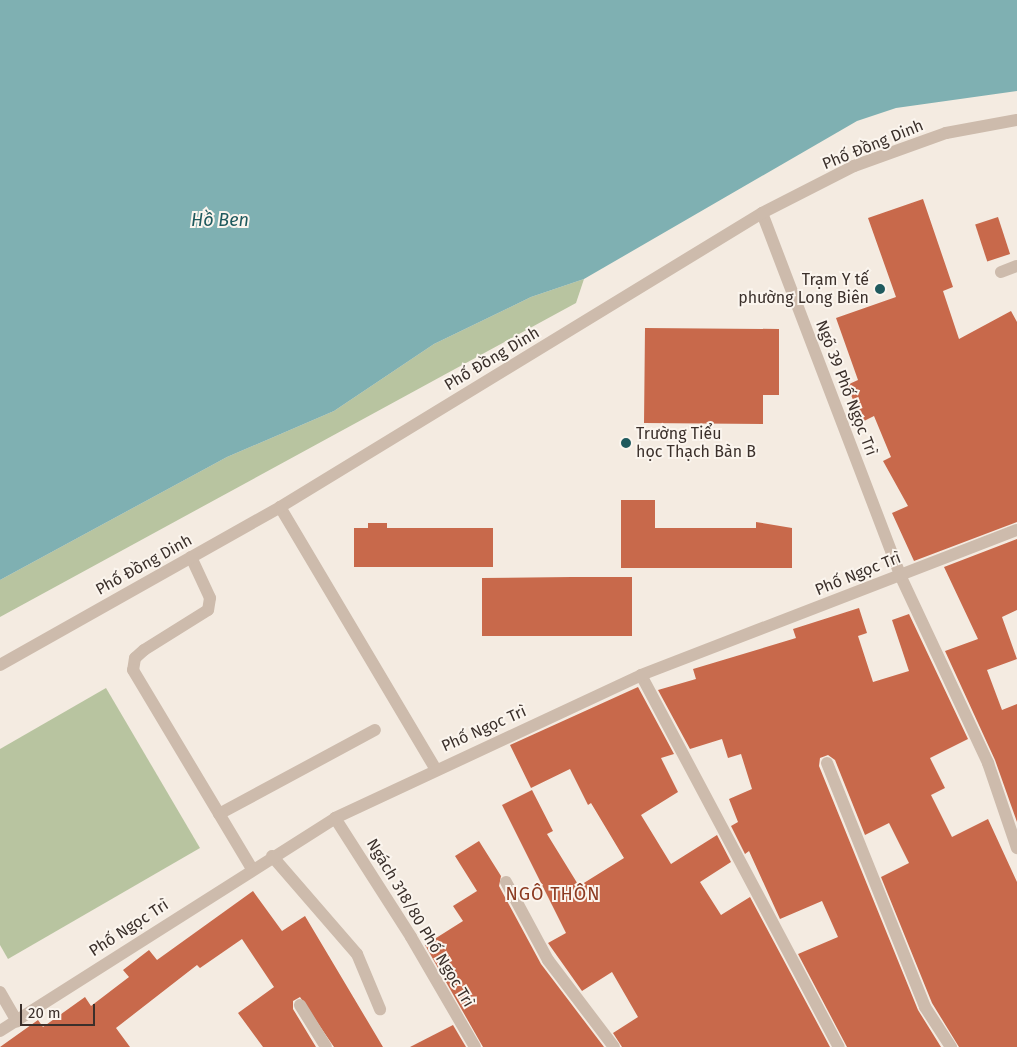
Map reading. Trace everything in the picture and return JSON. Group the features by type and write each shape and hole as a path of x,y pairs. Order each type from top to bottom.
{"street":[{"name":"Phố Đồng Dinh","path":"0,665 280,507 762,213 854,166 946,133 1017,120"},
{"name":"Ngõ 39 Phố Ngọc Trì","path":"762,213 900,575 988,763 1017,848"},
{"path":"1001,272 1017,266"},
{"path":"280,507 435,768"},
{"name":"Phố Ngọc Trì","path":"0,1031 251,867 334,818 435,768 641,675 1017,530"},
{"path":"191,557 210,598 208,610 144,650 132,664 251,867"},
{"path":"641,675 839,1047"},
{"path":"219,814 375,730"},
{"path":"827,763 925,1007 951,1047"},
{"name":"Ngách 318/80 Phố Ngọc Trì","path":"334,818 412,937 475,1047"},
{"path":"272,856 357,954 380,1009"},
{"path":"506,882 548,960 614,1047"},
{"path":"0,992 17,1021"},
{"path":"300,1004 326,1047"}],"green space":[{"path":"584,279 576,303 0,617 0,580 227,457 334,411 434,344 531,297"},
{"path":"106,688 200,848 8,959 0,945 0,749"}],"water":[{"name":"Hồ Ben","path":"0,0 1017,0 1017,91 896,108 857,121 584,279 531,297 434,344 334,411 227,457 0,580"}],"building":[{"path":"923,199 953,287 943,291 959,339 1011,311 1017,322 1017,522 914,561 892,513 908,506 883,461 891,457 874,416 862,422 847,385 858,380 836,318 896,297 868,218"},
{"path":"998,217 1010,254 987,262 975,224"},
{"path":"645,328 779,329 779,395 763,395 763,424 644,423"},
{"path":"621,500 655,500 655,528 756,528 756,522 792,528 792,568 621,568"},
{"path":"368,523 387,523 387,528 493,528 493,567 354,567 354,528 368,528"},
{"path":"1017,539 1017,610 1002,617 1017,659 987,670 1002,710 1017,704 1017,822 995,760 945,651 978,639 944,567"},
{"path":"632,577 632,636 482,636 482,578"},
{"path":"859,608 867,633 858,636 873,682 909,671 892,620 909,614 968,739 930,758 945,788 931,795 952,837 988,819 1017,882 1017,1047 959,1047 932,1003 881,877 909,863 889,823 865,835 835,760 828,755 820,758 819,766 918,1010 941,1047 847,1047 798,954 838,937 822,901 780,919 749,851 745,854 731,826 738,822 729,799 752,789 741,754 728,758 722,739 690,749 658,690 696,679 693,669 796,638 793,629"},
{"path":"638,687 674,754 661,758 678,792 641,815 671,864 717,835 731,862 700,882 721,915 750,897 830,1047 622,1047 613,1033 638,1017 612,972 582,991 548,943 566,933 502,805 532,790 553,831 547,834 579,886 624,858 591,803 588,805 570,769 531,788 510,745"},
{"path":"479,841 501,876 499,886 541,964 604,1047 483,1047 425,945 463,921 453,906 477,891 455,856"},
{"path":"253,891 282,931 305,916 383,1047 334,1047 300,997 293,1001 293,1009 316,1047 263,1047 238,1013 274,987 242,939 200,968 197,965 116,1028 130,1047 0,1047 38,1020 43,1027 85,997 91,1006 129,977 123,970 149,950 157,960"},
{"path":"453,1025 466,1047 410,1047"}],"place":[{"name":"Trạm Y tế phường Long Biên","path":"880,289"},
{"name":"Trường Tiểu học Thạch Bàn B","path":"626,443"}],"district":[{"name":"NGÔ THÔN","path":"553,894"}]}
